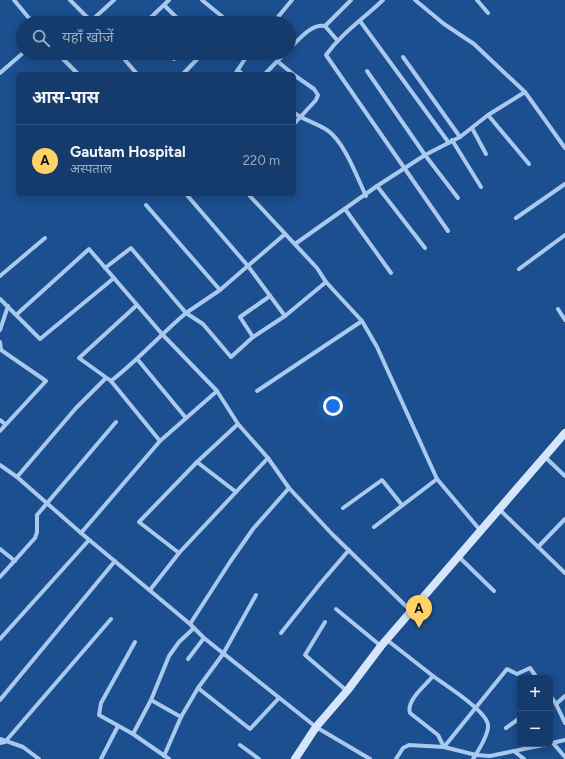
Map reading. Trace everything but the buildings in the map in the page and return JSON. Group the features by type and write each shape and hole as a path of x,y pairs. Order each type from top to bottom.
{"street":[{"path":"14,0 27,16"},
{"path":"70,0 86,16"},
{"path":"98,16 114,0"},
{"path":"152,16 169,0"},
{"path":"202,0 221,16"},
{"path":"279,16 292,0"},
{"path":"296,42 307,32 316,27 325,26 352,0"},
{"path":"383,0 337,40 326,55 448,231"},
{"path":"477,0 488,13"},
{"path":"418,1 444,24 474,44 525,92 565,148"},
{"path":"164,5 175,16"},
{"path":"360,21 482,187"},
{"path":"325,26 337,40"},
{"path":"403,56 460,136"},
{"path":"0,73 16,59"},
{"path":"64,60 76,72"},
{"path":"125,60 135,72"},
{"path":"184,72 197,60"},
{"path":"238,70 244,60"},
{"path":"267,72 277,61 291,72"},
{"path":"367,71 425,155 458,198"},
{"path":"296,76 314,89 318,95 316,100 296,122"},
{"path":"295,244 366,196 377,186 425,155 460,136 488,115 525,92"},
{"path":"296,114 328,131 337,141 366,196"},
{"path":"488,115 529,164"},
{"path":"472,128 486,154"},
{"path":"516,218 565,184"},
{"path":"377,186 425,248"},
{"path":"188,196 248,266 284,316"},
{"path":"250,196 317,268 326,282 362,321 377,347 437,478 480,530"},
{"path":"146,205 220,290"},
{"path":"345,209 391,273"},
{"path":"111,381 138,360 162,334 186,313 220,290 285,234"},
{"path":"518,269 565,235"},
{"path":"0,276 45,238"},
{"path":"105,268 131,248 186,313 203,324 231,357 253,337 284,316 326,282"},
{"path":"16,314 89,249 162,334 217,391 238,424 268,458 289,488 411,611"},
{"path":"0,299 40,339 114,278"},
{"path":"253,337 240,317 270,296"},
{"path":"137,305 79,358 111,381 160,441"},
{"path":"0,330 8,306"},
{"path":"558,310 565,320"},
{"path":"257,391 362,321"},
{"path":"0,342 1,350 46,382 0,431"},
{"path":"138,360 186,418"},
{"path":"17,477 76,408 106,378"},
{"path":"81,533 160,441 217,391"},
{"path":"0,420 5,424"},
{"path":"0,577 35,538 38,532 37,515 116,422"},
{"path":"179,553 139,522 197,462 238,424"},
{"path":"294,759 316,727 347,691 384,643 565,433"},
{"path":"545,457 565,476"},
{"path":"150,590 179,553 268,458"},
{"path":"197,462 236,492"},
{"path":"0,465 47,502 89,540 150,590 204,638 279,698 316,727 370,759"},
{"path":"374,527 437,478"},
{"path":"343,508 382,480 402,505"},
{"path":"134,734 151,700 169,656 192,626 230,562 249,534 289,488"},
{"path":"498,509 565,573"},
{"path":"538,547 565,519"},
{"path":"0,639 89,540"},
{"path":"0,549 15,561"},
{"path":"282,633 319,585 349,550"},
{"path":"458,556 494,591"},
{"path":"0,700 115,561"},
{"path":"164,756 181,717 198,688 224,654 256,595"},
{"path":"336,609 433,676 476,708 486,719 488,724 487,731 474,757"},
{"path":"0,743 5,742 111,619"},
{"path":"325,622 305,655 347,691"},
{"path":"188,659 204,638"},
{"path":"134,642 99,709 99,715 134,734 170,759"},
{"path":"444,747 507,669 517,674 530,668 535,675"},
{"path":"433,676 412,701 409,709 410,713 438,735 444,747"},
{"path":"198,688 250,729 279,698"},
{"path":"556,704 565,696"},
{"path":"151,700 181,717"},
{"path":"553,700 565,723"},
{"path":"506,728 517,720"},
{"path":"101,759 118,726"},
{"path":"0,739 23,747 39,759"},
{"path":"553,743 565,740"},
{"path":"240,745 259,759"},
{"path":"396,759 403,748 409,745 444,747 474,757 492,758 533,747"},
{"path":"552,747 565,757"},
{"path":"514,751 524,759"}],"place":[{"name":"Gautam Hospital","path":"419,628"}]}
